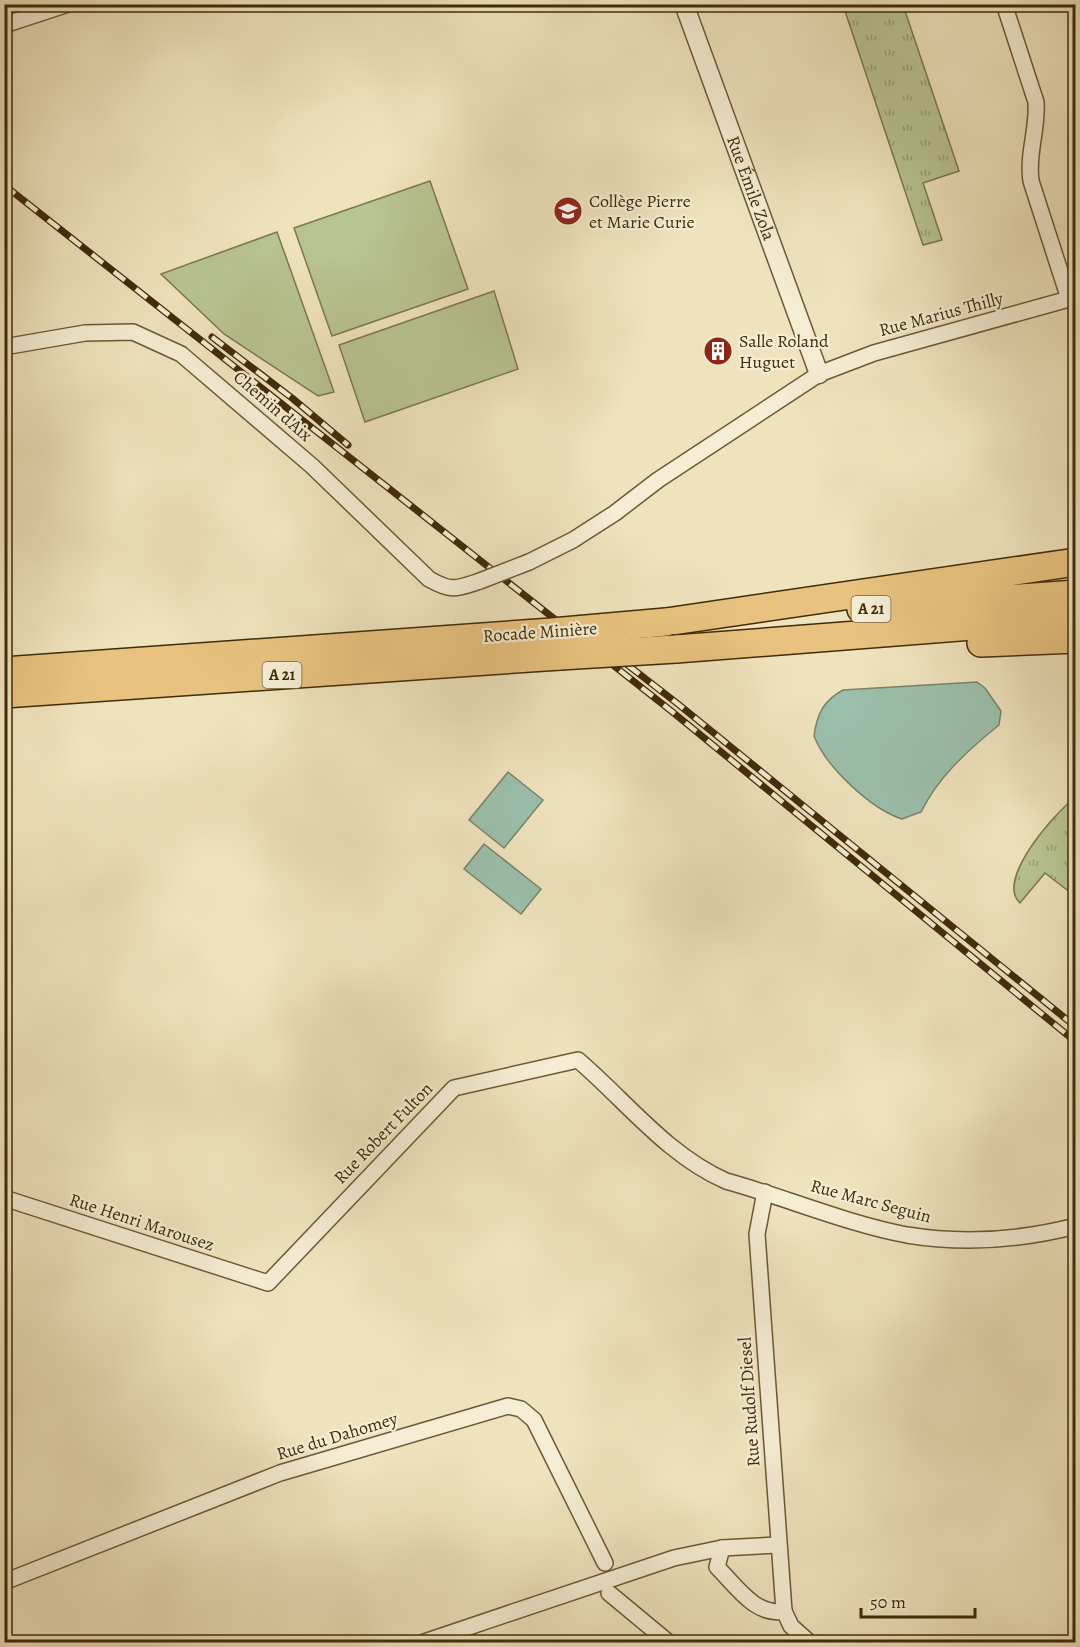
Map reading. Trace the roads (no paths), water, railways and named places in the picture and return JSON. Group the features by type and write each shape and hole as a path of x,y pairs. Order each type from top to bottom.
{"highway":[{"path":"666,622 1076,562"},
{"name":"Rocade Minière","path":"4,694 556,644 666,622 1076,594"},
{"name":"Rocade Minière","path":"4,671 556,644 676,649 1076,618"},
{"path":"748,645 763,652 1076,639"}],"street":[{"path":"4,25 69,4"},
{"name":"Rue Émile Zola","path":"684,4 819,374"},
{"path":"1004,4 1036,102 1037,115 1028,164 1031,182 1072,298"},
{"name":"Rue Marius Thilly","path":"819,374 874,353 1072,298"},
{"name":"Chemin d'Aix","path":"4,347 85,333 133,332 181,354 312,466 429,579 444,588 458,590 529,562 573,540 615,513 658,480 819,374"},
{"name":"Rue Robert Fulton","path":"268,1283 454,1088 570,1061 578,1060 588,1068 690,1162 726,1181 765,1192"},
{"name":"Rue Marc Seguin","path":"765,1192 905,1234 931,1238 984,1239 1033,1236 1076,1226"},
{"name":"Rue Rudolf Diesel","path":"765,1192 756,1227 784,1611"},
{"name":"Rue Henri Marousez","path":"4,1198 268,1283"},
{"name":"Rue du Dahomey","path":"4,1582 280,1473 508,1406 521,1409 534,1420 605,1563"},
{"path":"424,1642 674,1558 722,1548 778,1545"},
{"path":"722,1548 717,1567 758,1607 773,1613 784,1611 791,1626 808,1642"},
{"path":"609,1593 658,1639"}],"railway":[{"path":"4,185 670,710 1076,1042"},
{"path":"212,337 292,398 348,445"},
{"path":"584,631 678,704 1076,1027"}],"place":[{"name":"Collège Pierre et Marie Curie","path":"568,211"},
{"name":"Salle Roland Huguet","path":"718,351"}]}
